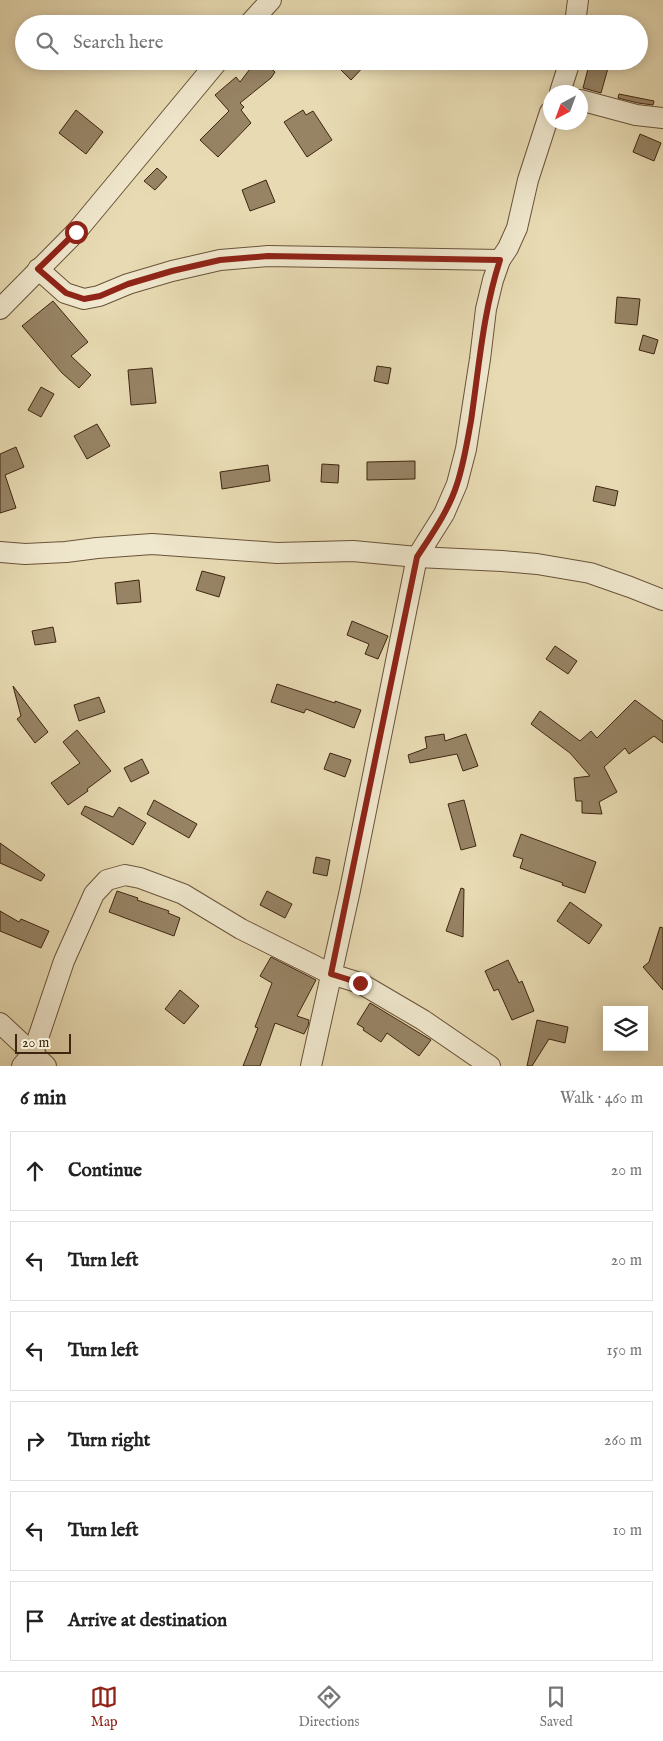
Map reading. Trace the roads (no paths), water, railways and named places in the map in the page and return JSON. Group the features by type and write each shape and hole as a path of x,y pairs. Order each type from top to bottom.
{"street":[{"path":"257,15 271,0"},
{"path":"576,15 578,0"},
{"path":"0,309 76,232 211,70"},
{"path":"562,85 567,70"},
{"path":"588,102 636,115 663,118"},
{"path":"311,1066 417,557 444,514 457,484 466,450 486,310 500,260 517,228 528,180 544,130"},
{"path":"38,269 66,293 84,299 100,296 128,284 172,271 220,260 268,256 500,260"},
{"path":"0,552 24,554 66,552 152,544 276,553 353,551 417,557 502,561 537,564 590,573 630,586 663,600"},
{"path":"34,1062 64,961 94,894 107,880 125,876 140,878 183,894 241,929 331,974 360,983 423,1020 490,1066"},
{"path":"0,1023 34,1062"}]}
